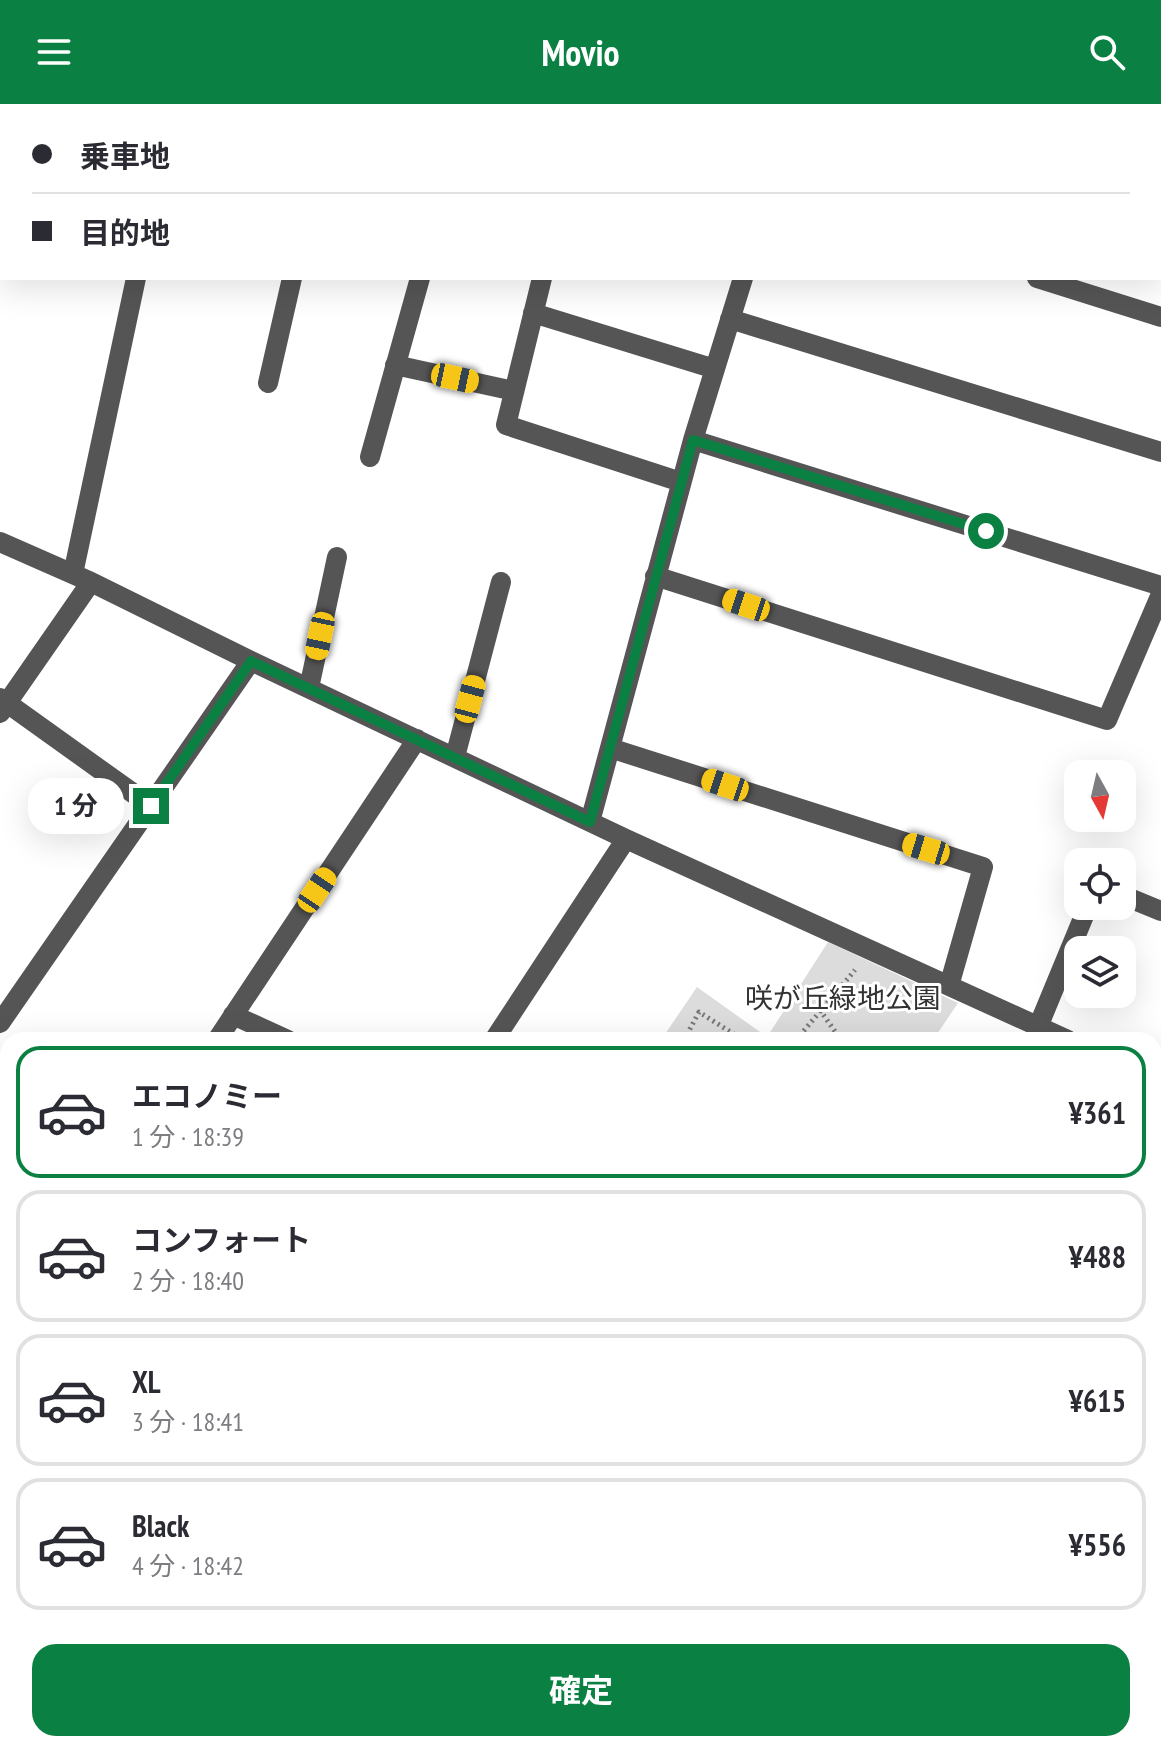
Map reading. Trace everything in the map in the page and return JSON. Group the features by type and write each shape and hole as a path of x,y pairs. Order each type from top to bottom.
{"street":[{"path":"136,280 82,578 2,705 151,806"},
{"path":"268,383 292,280"},
{"path":"370,457 419,280"},
{"path":"541,280 506,425 681,482"},
{"path":"590,822 681,482 742,280"},
{"path":"1043,280 1161,317"},
{"path":"533,313 715,369"},
{"path":"730,319 1161,452"},
{"path":"395,365 514,391"},
{"path":"693,440 1161,586"},
{"path":"0,542 82,578 626,839 1050,1032"},
{"path":"309,688 337,557"},
{"path":"655,576 1107,720 1161,594"},
{"path":"455,757 501,582"},
{"path":"0,1023 251,661"},
{"path":"222,1032 417,739"},
{"path":"610,748 983,867 949,986"},
{"path":"499,1032 626,839"},
{"path":"1136,901 1161,911"},
{"path":"1038,1027 1082,920"},
{"path":"233,1015 270,1032"}],"path":[{"path":"802,1032 872,951"},
{"path":"820,1010 835,1032"},
{"path":"688,1032 699,1012 730,1032"}],"green space":[{"name":"咲が丘緑地公園","path":"828,942 958,1003 938,1032 770,1032"},
{"name":"咲が丘緑地公園","path":"697,987 760,1032 666,1032"}],"route":[{"path":"151,806 251,661 590,822 693,440 986,531"}]}
